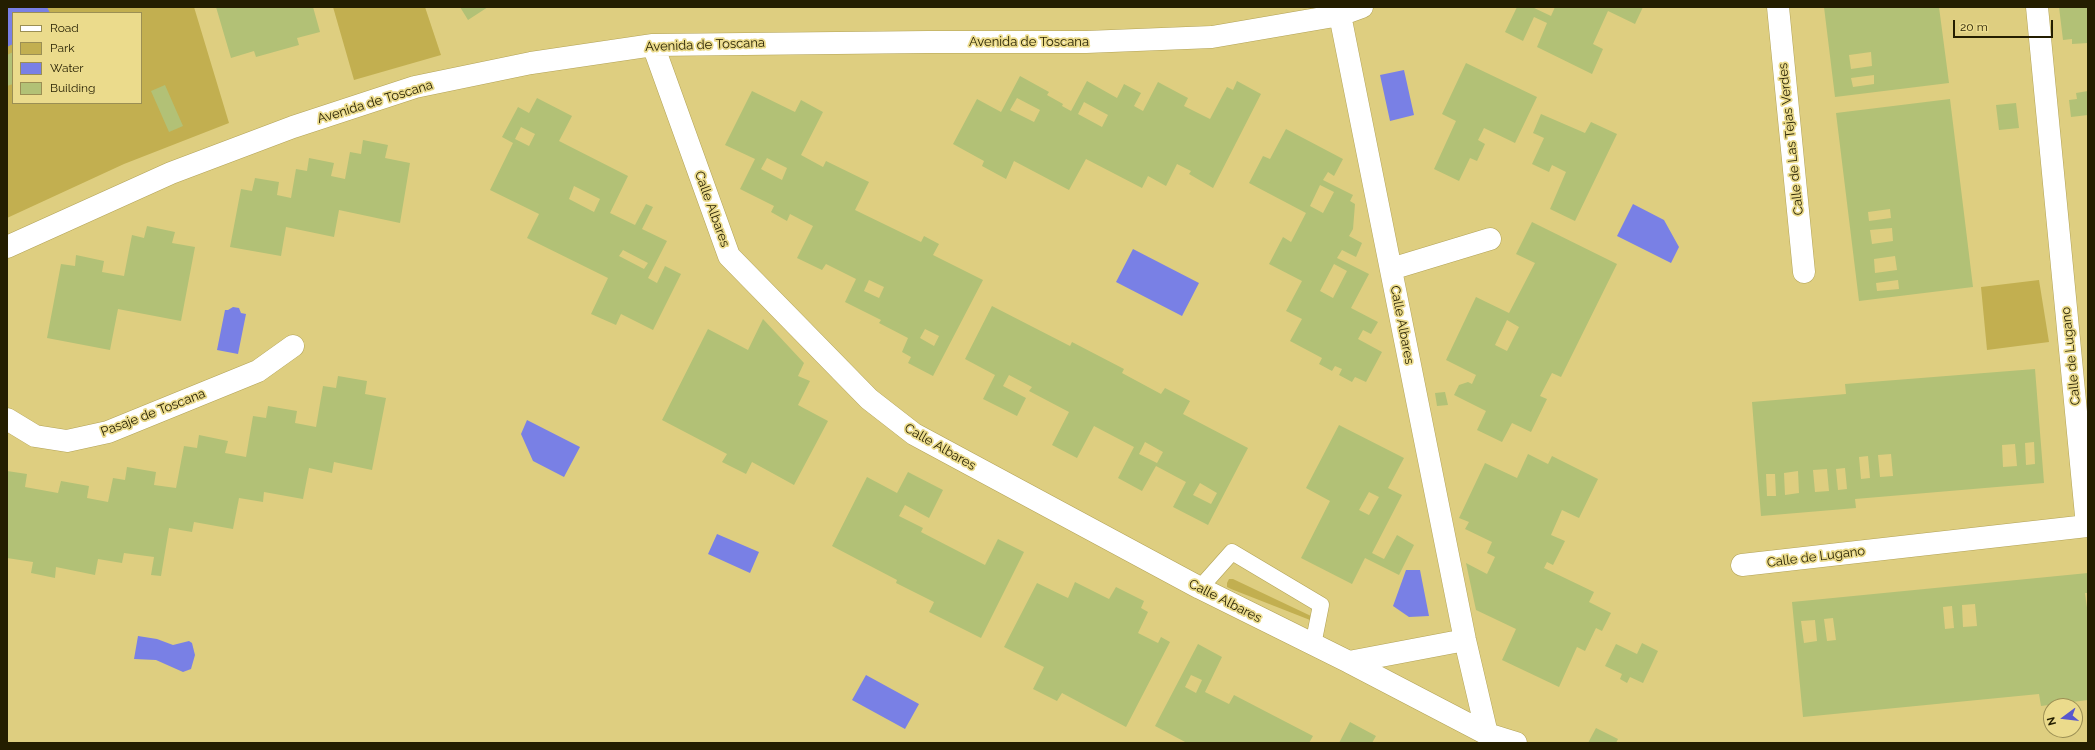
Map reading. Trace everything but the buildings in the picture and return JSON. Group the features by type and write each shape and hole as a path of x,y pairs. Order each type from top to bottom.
{"street":[{"name":"Avenida de Toscana","path":"7,247 171,173 293,127 415,87 531,64 653,45 1086,42 1212,37 1340,15 1362,7"},
{"name":"Calle de Las Tejas Verdes","path":"1778,7 1804,272"},
{"name":"Calle de Lugano","path":"1742,565 2088,526 2037,7"},
{"name":"Calle Albares","path":"1340,15 1465,640 1491,738"},
{"name":"Calle Albares","path":"653,45 729,256 869,399 914,434 1200,588 1349,662 1491,738 1516,743"},
{"name":"Calle Albares","path":"1391,269 1490,238"},
{"name":"Pasaje de Toscana","path":"7,419 35,436 67,441 108,432 258,371 293,346"},
{"path":"1349,662 1465,640"}],"lane":[{"path":"1200,588 1232,552 1321,605 1313,645"}],"green space":[{"path":"7,7 194,7 229,123 124,164 7,218"},
{"path":"333,7 425,7 441,55 354,80"},
{"path":"2039,280 2049,342 1987,350 1981,287"},
{"path":"1229,579 1233,579 1311,616 1310,620 1227,587"}],"water":[{"path":"7,7 47,7 50,12 12,12 12,44 7,47"},
{"path":"1404,70 1414,115 1390,121 1380,75"},
{"path":"1633,204 1664,220 1679,247 1671,263 1617,236"},
{"path":"1133,249 1199,283 1182,316 1116,282"},
{"path":"233,307 239,308 241,313 246,314 238,354 217,350 225,310"},
{"path":"527,420 580,447 564,477 533,461 521,434"},
{"path":"717,534 759,552 750,573 708,554"},
{"path":"1406,570 1420,570 1429,616 1409,617 1393,606"},
{"path":"138,636 157,639 173,645 189,641 192,643 195,655 191,669 183,672 156,660 134,659"},
{"path":"866,675 919,704 905,729 852,700"}]}
